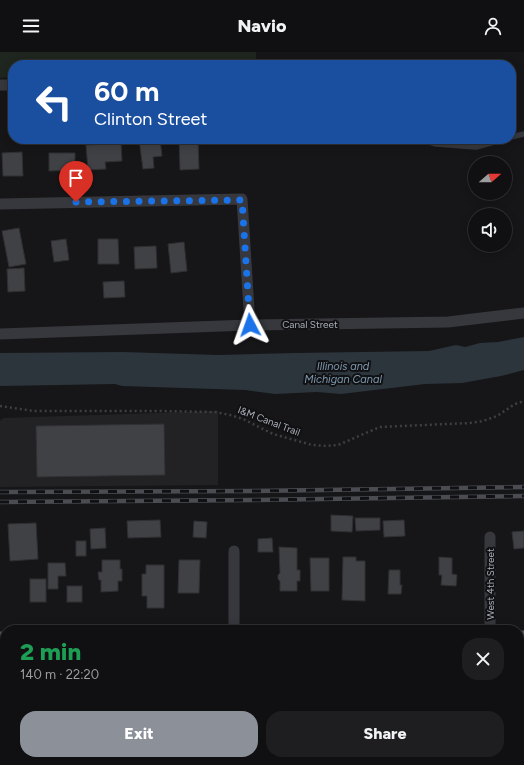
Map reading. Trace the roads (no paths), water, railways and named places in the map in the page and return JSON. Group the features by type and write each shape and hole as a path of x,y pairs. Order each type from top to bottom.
{"street":[{"path":"0,204 242,200 250,325"},
{"name":"Canal Street","path":"0,334 250,325 448,322 524,313"},
{"name":"West 4th Street","path":"490,538 490,625"},
{"path":"234,551 234,625"}],"lane":[{"path":"436,144 476,148 489,144"}],"water":[{"name":"Illinois and Michigan Canal","path":"524,337 524,370 462,383 425,384 341,394 317,392 275,394 245,390 122,386 115,384 0,386 0,353 123,352 219,355 429,351 456,345 465,347 480,343 498,342"}],"railway":[{"path":"0,492 255,491 524,487"},
{"path":"0,502 524,496"}]}
